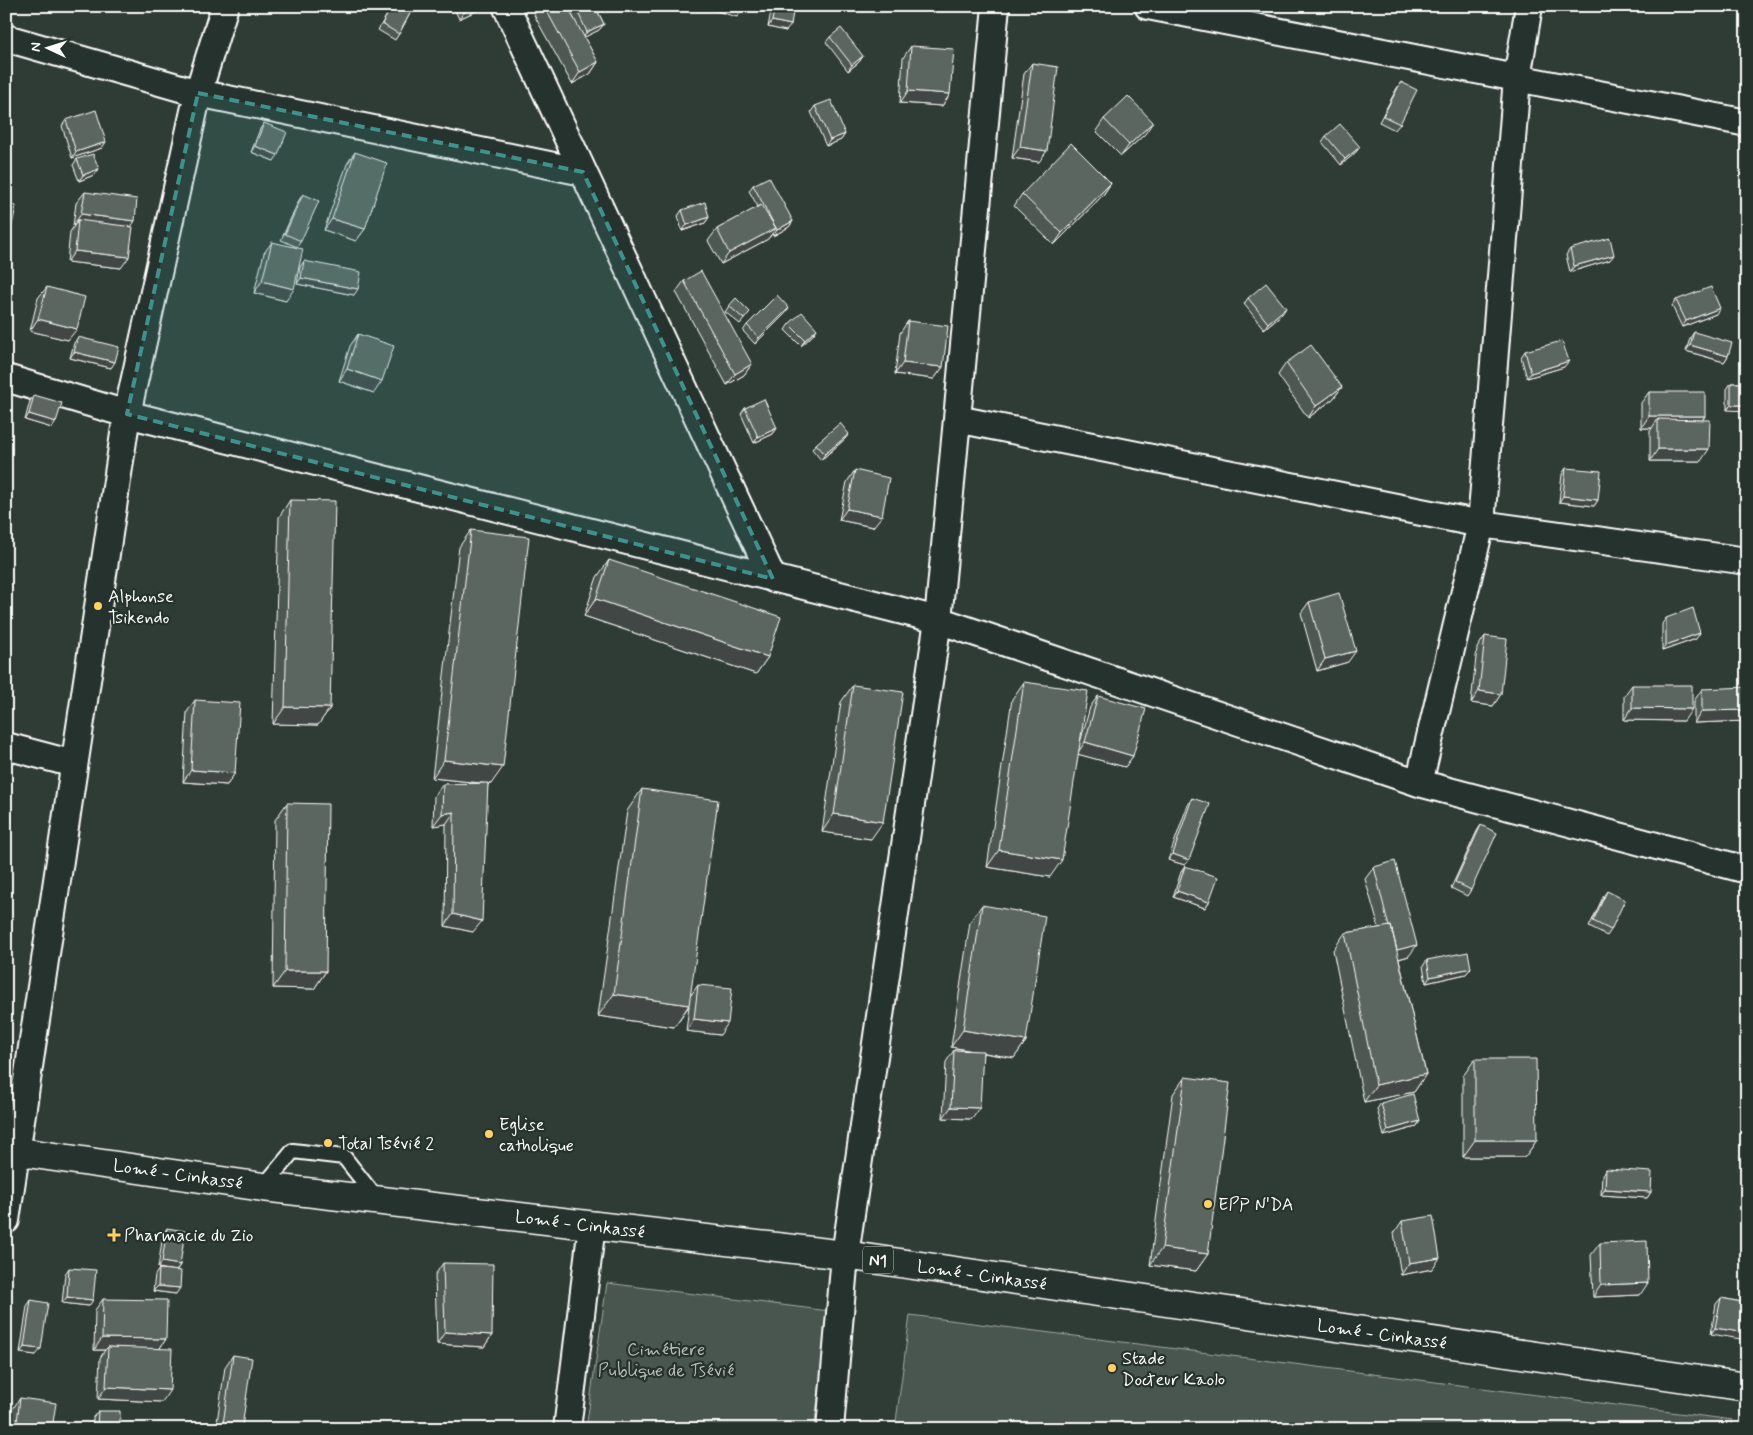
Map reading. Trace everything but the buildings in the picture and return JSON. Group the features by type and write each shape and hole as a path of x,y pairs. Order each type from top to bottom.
{"highway":[{"name":"Lomé - Cinkassé","path":"11,1151 263,1187 845,1255 1747,1387"}],"street":[{"path":"6,1220 11,1151 74,764 127,414 198,93 225,6"},
{"path":"506,6 773,578"},
{"path":"830,1429 845,1255 938,620 996,6"},
{"path":"1148,6 1747,123"},
{"path":"1419,783 1482,524 1517,78 1529,6"},
{"path":"6,38 198,93 583,172"},
{"path":"6,378 127,414 938,620 1419,783 1747,870"},
{"path":"957,418 1482,524 1747,561"},
{"path":"6,746 74,764"},
{"path":"567,1429 592,1225"}],"lane":[{"path":"263,1187 293,1151 344,1157 378,1200"}],"highlighted area":[{"path":"198,93 583,172 773,579 127,414"}],"green space":[{"name":"Cimétiere Publique de Tsévié","path":"607,1283 829,1311 814,1429 586,1429"},
{"name":"Stade Docteur Kaolo","path":"910,1315 1733,1420 1731,1429 895,1429"}],"place":[{"name":"Alphonse Tsikendo","path":"98,606"},
{"name":"Eglise catholique","path":"489,1134"},
{"name":"Total Tsévié 2","path":"328,1143"},
{"name":"EPP N'DA","path":"1208,1204"},
{"name":"Pharmacie du Zio","path":"114,1235"},
{"name":"Stade Docteur Kaolo","path":"1112,1368"}]}
